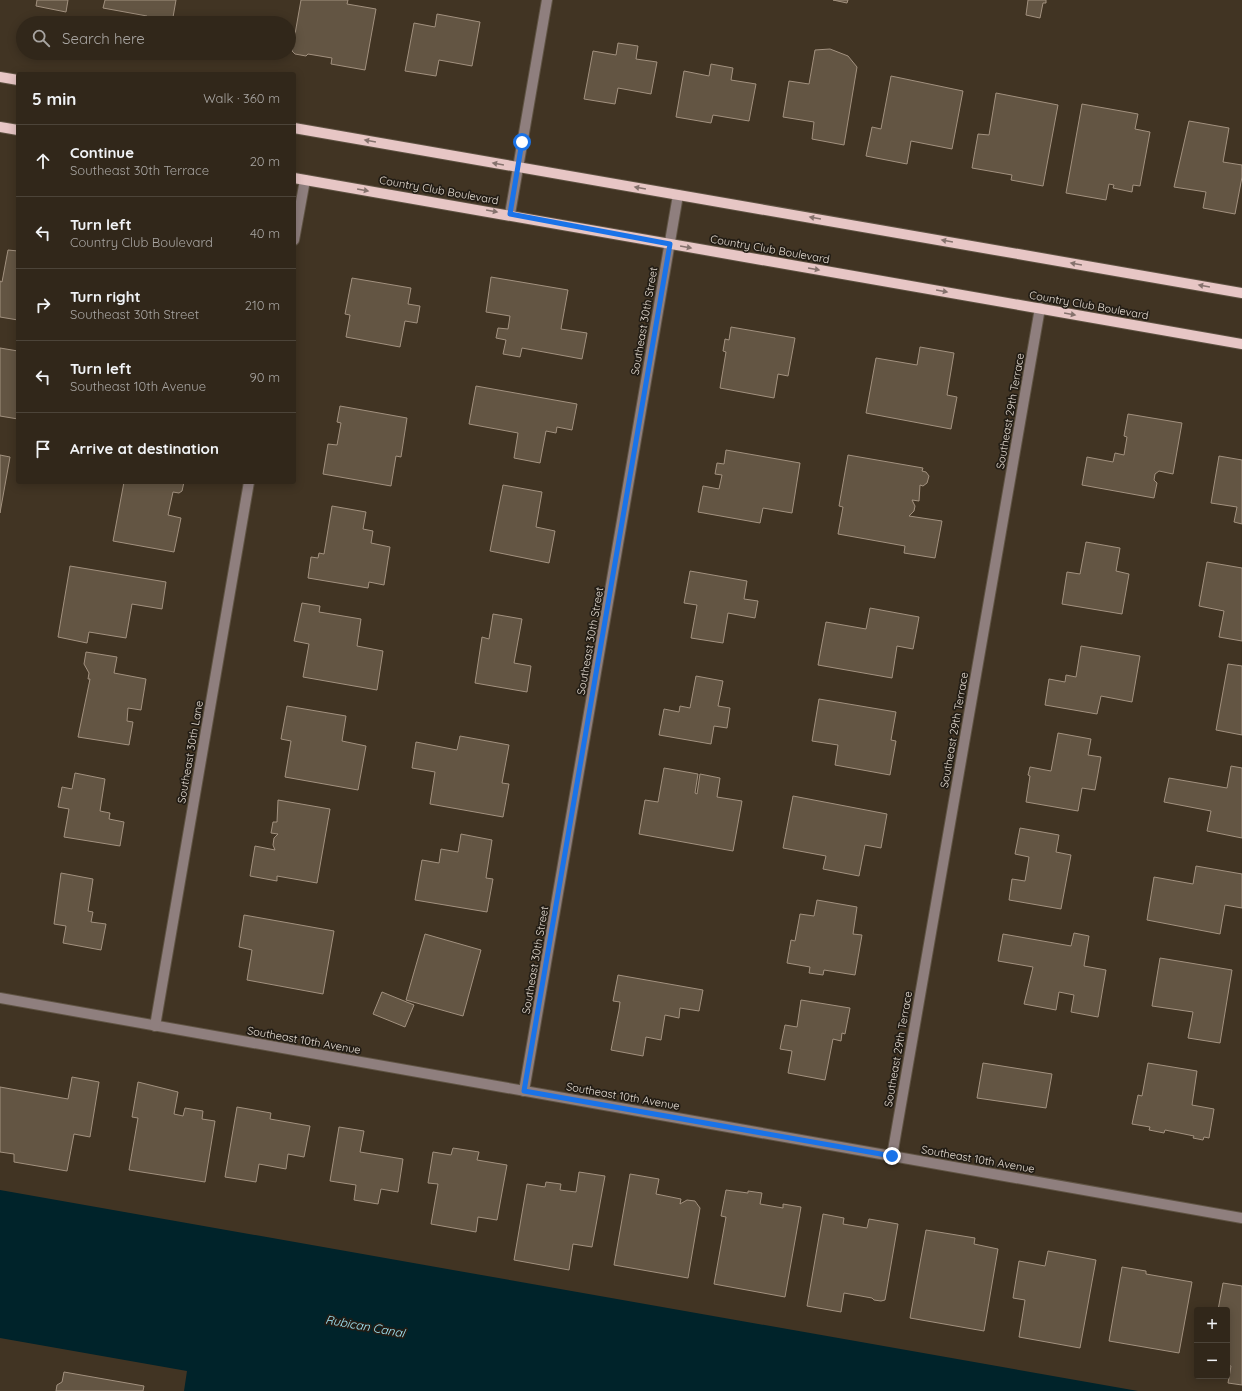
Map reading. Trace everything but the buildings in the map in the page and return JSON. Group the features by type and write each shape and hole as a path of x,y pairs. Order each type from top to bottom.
{"main road":[{"path":"0,77 16,80"},
{"path":"0,127 16,130"},
{"path":"296,128 1242,293"},
{"name":"Country Club Boulevard","path":"296,178 510,214 670,244 1242,344"}],"street":[{"path":"510,214 547,0"},
{"path":"296,229 305,180"},
{"name":"Southeast 30th Street","path":"524,1091 678,195"},
{"name":"Southeast 29th Terrace","path":"892,1156 1040,308"},
{"name":"Southeast 30th Lane","path":"155,1026 249,484"},
{"name":"Southeast 10th Avenue","path":"0,998 1242,1218"}],"water":[{"name":"Rubican Canal","path":"0,1190 1138,1391 184,1391 187,1371 0,1338"}],"route":[{"path":"522,142 510,214 670,244 524,1091 892,1156"}]}
